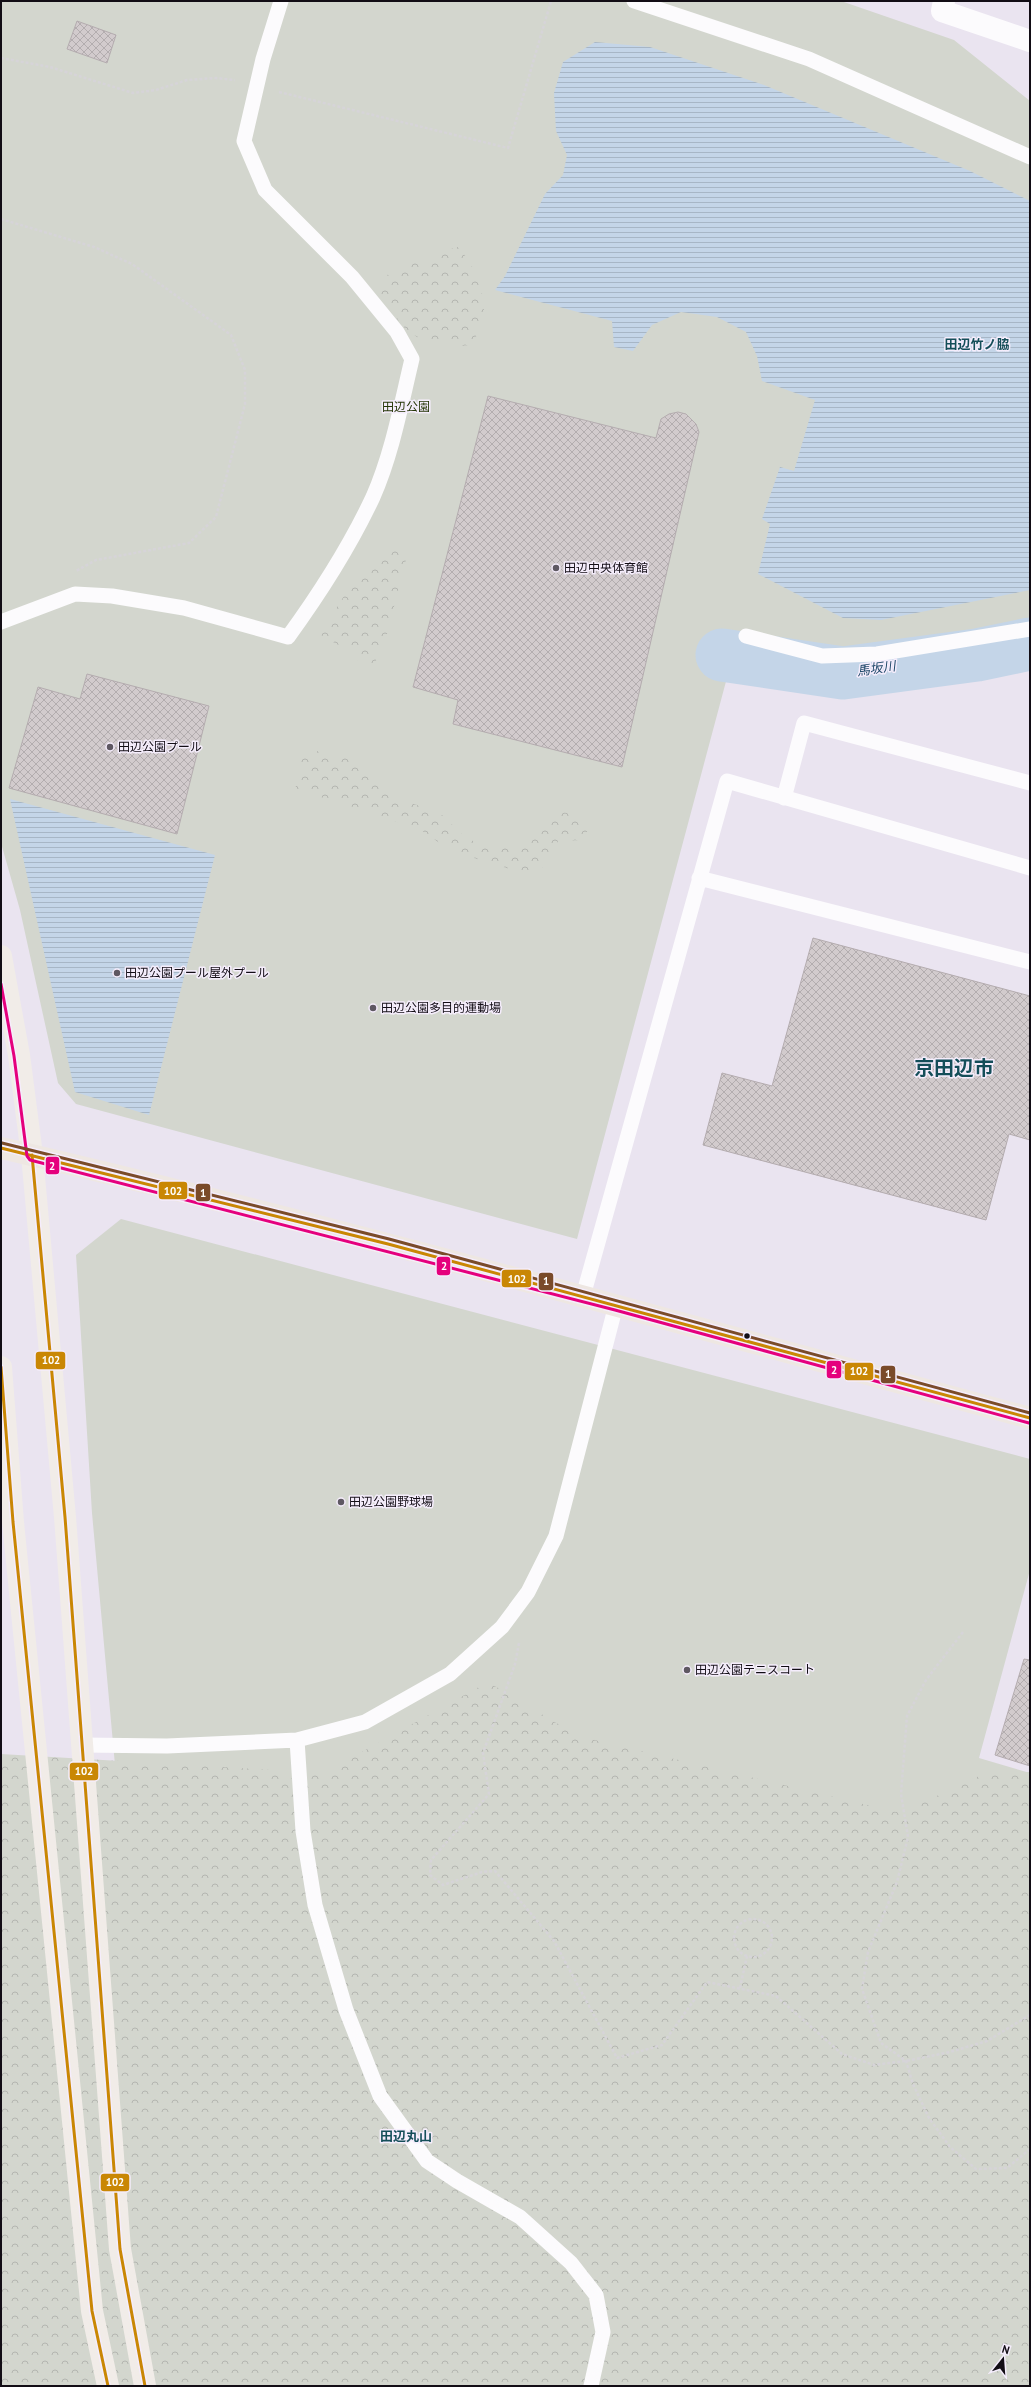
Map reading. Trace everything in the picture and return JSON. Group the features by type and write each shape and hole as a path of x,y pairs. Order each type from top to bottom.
{"highway":[{"path":"1,1148 148,1183 583,1296 1030,1418"}],"main road":[{"path":"1,956 19,1055 32,1156 65,1517 120,2249 145,2386"},
{"path":"1,1367 13,1522 92,2311 108,2386"}],"street":[{"path":"944,1 942,11 1030,41"}],"lane":[{"path":"1,622 75,594 112,596 184,608 288,637 324,586 373,496 390,447 412,359 396,332 352,277 265,190 244,141 257,86 281,1"},
{"path":"634,1 809,59 1030,156"},
{"path":"746,636 822,656 869,654 1030,629"},
{"path":"784,798 804,723 1030,783"},
{"path":"583,1296 727,781 1030,868"},
{"path":"699,878 1030,962"},
{"path":"82,1745 167,1746 296,1740 365,1722 450,1674 502,1627 528,1592 556,1536 616,1305"},
{"path":"296,1740 303,1832 315,1905 346,2010 380,2096 427,2161 457,2181 520,2217 571,2263 596,2295 603,2332 591,2386"}],"path":[{"path":"1,58 50,67 134,93 156,90 187,80 216,78 241,81 508,148 551,1"},
{"path":"1,219 94,248 132,264 231,334 245,370 245,404 216,517 189,543 96,560 76,570 75,594"},
{"path":"963,1632 926,1680 907,1716 902,1794 908,1838 897,1882 868,1952 862,1989 882,2043 906,2061 913,2084 928,2118 950,2147 976,2168 1007,2168 1030,2149"},
{"path":"520,1635 515,1664 483,1753 489,1794 431,1860 430,1875 442,1885 482,1872 495,1870 554,1941 618,2058 662,2045 707,1982 776,1996 842,2054 874,2065 906,2061 950,2052 987,2041 1030,2015"},
{"path":"752,1919 759,1920 770,1929 772,1943 762,1955 747,1956 736,1946 735,1932 738,1926 744,1921 752,1919"},
{"path":"740,1988 747,1956"}],"green space":[{"name":"田辺公園","path":"1,1 841,1 954,40 1030,101 1030,635 889,660 821,662 736,644 577,1239 76,1104 58,1083 20,910 1,843"},
{"path":"458,247 465,255 476,275 483,298 484,309 483,320 479,332 469,345 461,346 417,337 402,326 377,290 389,273 411,261 432,260 443,251"},
{"path":"398,547 409,548 384,646 373,666 366,668 347,650 319,634 346,593"},
{"path":"318,751 361,762 368,777 394,797 440,813 464,836 479,844 517,847 555,810 584,817 589,828 582,840 558,841 549,859 542,868 537,871 523,873 451,851 421,830 338,802 295,790 302,757"},
{"path":"121,1219 1030,1459 1030,1570 979,1758 1030,1773 1030,2206 134,1973 92,1513 76,1255"},
{"path":"488,1682 578,1736 901,1813 983,1774 1030,1772 1030,2386 1,2386 1,1754 324,1773"}],"water":[{"path":"595,42 650,47 764,85 970,171 1030,201 1030,590 881,620 843,618 758,574 770,524 762,519 780,467 794,471 815,400 762,381 757,356 746,332 717,317 681,312 652,325 633,351 614,347 612,321 495,290 505,276 545,194 563,175 567,155 556,131 554,93 563,62"},
{"name":"田辺公園プール屋外プール","path":"10,799 215,855 149,1115 75,1092"}],"building":[{"path":"77,21 116,35 107,63 67,49"},
{"name":"田辺中央体育館","path":"488,396 656,438 661,419 669,414 678,412 686,414 696,424 699,432 622,767 453,724 458,700 413,687"},
{"name":"田辺公園プール","path":"87,674 209,706 177,834 9,788 38,687 80,699"},
{"path":"813,938 1030,996 1030,1140 1009,1134 986,1220 703,1145 722,1073 772,1086"},
{"path":"1024,1659 1030,1660 1030,1766 995,1755"}],"waterway":[{"name":"馬坂川","path":"722,655 843,673 977,655 1030,644"}],"transit line":[{"name":"2","path":"1,984 14,1056 27,1156 30,1160 615,1310 1029,1423"},
{"name":"1","path":"2,1143 389,1239 1030,1413"},
{"name":"102","path":"1,1148 388,1244 1030,1418"},
{"name":"102","path":"32,1155 65,1517 120,2249 145,2386"},
{"name":"102","path":"1,1367 13,1522 92,2311 108,2386"}],"place":[{"name":"田辺中央体育館","path":"556,568"},
{"name":"田辺公園プール","path":"110,747"},
{"name":"田辺公園プール屋外プール","path":"117,973"},
{"name":"田辺公園多目的運動場","path":"373,1008"},
{"name":"田辺公園野球場","path":"341,1502"},
{"name":"田辺公園テニスコート","path":"687,1670"}],"district":[{"name":"田辺竹ノ脇","path":"977,344"},
{"name":"京田辺市","path":"954,1068"},
{"name":"田辺丸山","path":"406,2136"}]}
